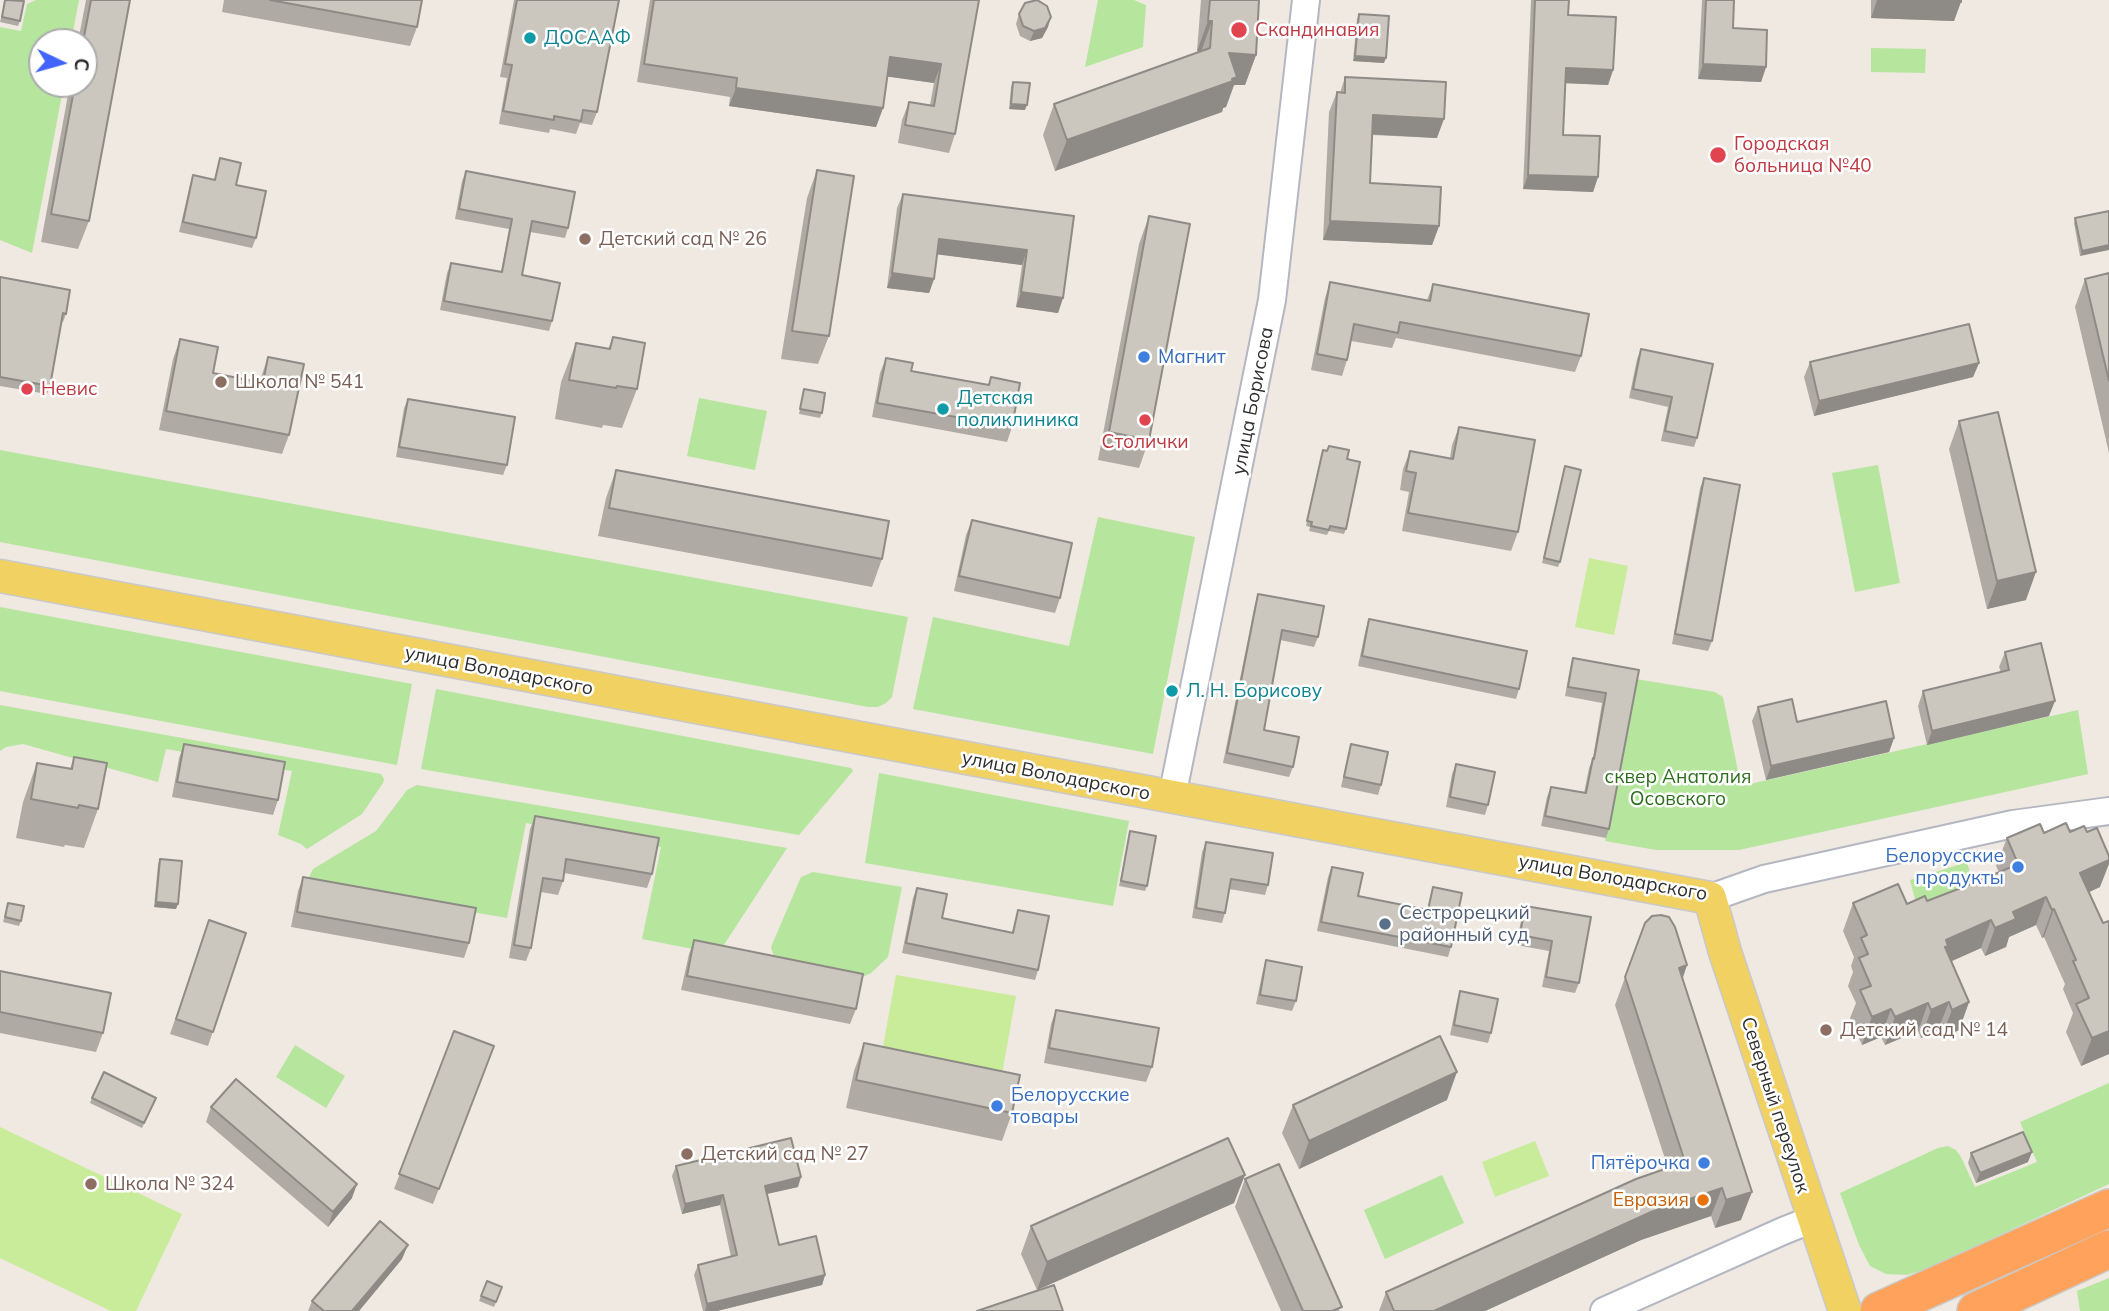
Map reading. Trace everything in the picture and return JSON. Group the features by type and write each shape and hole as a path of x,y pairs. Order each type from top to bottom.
{"highway":[{"path":"1879,1311 2109,1208"},
{"path":"1976,1311 2109,1249"}],"main road":[{"name":"улица Володарского","path":"0,576 1710,898"},
{"name":"Северный переулок","path":"1710,898 1725,952 1845,1311"}],"street":[{"name":"улица Борисова","path":"1172,797 1272,300 1306,0"},
{"name":"улица Володарского","path":"1710,898 1764,879 2013,824 2109,811"},
{"path":"1604,1311 1813,1219"}],"green space":[{"path":"36,0 79,0 74,28 28,28 28,98 61,98 32,253 0,240 0,27 21,31 27,4"},
{"path":"1098,0 1134,0 1146,5 1143,47 1085,67"},
{"path":"1871,48 1926,49 1925,73 1871,72"},
{"path":"699,398 767,411 755,470 687,456"},
{"path":"0,450 908,617 892,697 878,707 868,707 0,542"},
{"path":"1878,465 1900,583 1855,592 1832,473"},
{"path":"1098,517 1195,537 1153,754 913,709 933,617 1069,646"},
{"path":"1589,558 1628,566 1614,635 1575,627"},
{"path":"0,607 412,684 397,765 0,691"},
{"name":"сквер Анатолия Осовского","path":"1636,679 1715,692 1723,697 1741,786 2078,710 2088,774 1739,850 1656,850 1605,841"},
{"path":"436,689 851,768 853,771 799,835 421,769"},
{"path":"0,705 381,774 384,779 362,814 307,849 278,835 292,771 166,749 158,782 23,744 0,751"},
{"path":"879,773 1129,821 1113,906 865,863"},
{"path":"417,785 787,848 718,954 642,939 661,847 526,823 507,918 306,883 313,869 376,831 407,790"},
{"path":"1967,862 1973,883 1927,902 1915,899 1910,880"},
{"path":"813,872 902,887 888,957 871,973 854,981 777,966 771,947 801,877"},
{"path":"896,975 1016,996 1002,1074 882,1052"},
{"path":"295,1045 345,1076 326,1108 276,1077"},
{"path":"2109,1083 2109,1184 1932,1267 1907,1275 1886,1274 1870,1266 1859,1245 1840,1193 1938,1148 1948,1146 1956,1150 1961,1157 1975,1187 2037,1162 2020,1122"},
{"path":"0,1127 182,1214 136,1311 111,1311 0,1258"},
{"path":"1535,1141 1549,1176 1495,1197 1482,1162"},
{"path":"1442,1175 1464,1223 1385,1259 1364,1210"},
{"path":"2109,1278 2109,1311 2080,1311 2077,1291"}],"building":[{"path":"5,0 24,1 20,21 2,17"},
{"path":"91,0 130,0 89,221 51,214 72,98 98,98 98,28 86,28"},
{"path":"270,0 422,0 417,27"},
{"path":"517,0 619,0 597,112 583,110 581,121 554,116 554,120 503,111 512,65 505,64"},
{"path":"654,0 979,0 955,134 905,125 909,102 934,106 941,64 890,57 883,108 736,88 737,78 644,64"},
{"path":"1037,0 1047,6 1051,17 1045,28 1034,31 1023,26 1019,14 1025,3"},
{"path":"1210,0 1259,0 1256,55 1229,53 1237,77 1232,79 1233,81 1067,140 1054,104 1210,48"},
{"path":"1535,0 1569,0 1568,15 1616,17 1613,70 1566,68 1563,135 1600,136 1598,177 1528,175"},
{"path":"1706,0 1734,0 1733,28 1767,30 1766,67 1703,64"},
{"path":"1905,0 1961,0 1961,2"},
{"path":"1359,14 1389,16 1386,58 1355,56"},
{"path":"1345,77 1446,82 1444,119 1373,115 1370,183 1441,187 1439,226 1330,221 1337,92 1345,93"},
{"path":"1013,82 1030,83 1027,105 1011,104"},
{"path":"220,158 241,163 236,185 266,191 256,238 183,222 193,175 215,180"},
{"path":"817,170 854,176 829,336 792,331"},
{"path":"466,171 575,192 568,228 532,221 522,275 560,283 552,321 444,301 451,263 502,272 512,219 459,209"},
{"path":"903,194 1074,216 1063,298 1021,292 1027,250 939,239 934,279 892,273"},
{"path":"2109,211 2109,245 2082,251 2075,218"},
{"path":"1149,216 1190,224 1149,440 1109,432"},
{"path":"2109,273 2109,381 2085,279"},
{"path":"0,277 70,290 66,314 63,313 50,386 0,377"},
{"path":"1330,282 1430,301 1433,284 1589,314 1581,356 1400,322 1398,333 1354,324 1347,360 1317,354"},
{"path":"1969,324 1979,363 1819,401 1810,362"},
{"path":"613,337 645,343 637,389 569,380 576,343 610,349"},
{"path":"180,339 218,347 213,373 263,383 268,357 304,364 289,435 166,411"},
{"path":"1641,349 1713,364 1697,438 1665,431 1672,397 1633,389"},
{"path":"886,358 913,363 911,371 989,385 991,377 1020,383 1012,427 877,403"},
{"path":"804,389 825,393 822,413 800,409"},
{"path":"408,399 515,417 507,465 399,447"},
{"path":"1998,412 2036,572 1997,581 1959,421"},
{"path":"1459,427 1535,440 1518,532 1408,513 1416,473 1406,471 1410,451 1453,459"},
{"path":"1329,446 1349,450 1347,459 1360,462 1346,529 1330,526 1329,530 1311,526 1312,522 1307,521 1323,450 1327,451"},
{"path":"1565,466 1581,470 1560,562 1544,558"},
{"path":"616,470 889,521 882,559 609,508"},
{"path":"1704,478 1740,485 1712,641 1675,634"},
{"path":"972,520 1072,543 1060,598 959,576"},
{"path":"1258,594 1324,606 1318,637 1282,630 1264,730 1299,737 1293,767 1227,753"},
{"path":"1369,619 1527,651 1519,689 1362,656"},
{"path":"2041,643 2055,701 1932,731 1923,691 2009,670 2005,652"},
{"path":"1573,658 1639,670 1609,829 1545,816 1551,787 1586,793 1606,693 1568,687"},
{"path":"1792,699 1797,722 1886,701 1894,738 1771,766 1758,707"},
{"path":"184,744 285,762 278,800 177,782"},
{"path":"1351,744 1388,752 1381,785 1344,777"},
{"path":"74,757 107,763 98,809 31,799 37,763 72,769"},
{"path":"1456,764 1495,772 1488,805 1450,797"},
{"path":"535,816 659,838 652,874 566,859 563,881 543,878 531,948 514,945"},
{"path":"2066,823 2070,832 2084,826 2087,832 2097,828 2109,856 2109,860 2080,873 2103,923 2109,921 2109,1031 2092,1038 2076,1004 2089,998 2073,961 2076,960 2046,897 2013,912 2016,919 1995,928 1991,920 1946,940 1948,946 1945,947 1969,1002 1952,1010 1949,1002 1931,1010 1928,1003 1895,1017 1891,1009 1872,1017 1860,990 1871,986 1859,958 1868,954 1861,938 1867,935 1853,903 1898,884 1907,904 1925,896 1927,901 2018,864 2007,838 2040,824 2044,833"},
{"path":"1130,831 1156,836 1147,886 1121,881"},
{"path":"1206,842 1273,853 1268,885 1231,879 1225,913 1196,908"},
{"path":"160,859 182,861 178,904 156,902"},
{"path":"1332,867 1363,873 1358,896 1428,910 1433,887 1462,893 1451,947 1321,922"},
{"path":"303,877 476,908 469,943 297,912"},
{"path":"917,888 947,894 942,918 1013,933 1018,910 1049,916 1038,970 906,943"},
{"path":"8,903 24,906 21,921 5,917"},
{"path":"1525,906 1591,917 1579,983 1546,977 1552,941 1520,935"},
{"path":"1652,916 1669,917 1675,927 1687,965 1679,968 1752,1192 1726,1200 1722,1188 1651,1212 1434,1311 1394,1311 1386,1292 1636,1179 1685,1162 1625,977 1645,923"},
{"path":"209,920 246,933 213,1032 176,1019"},
{"path":"694,940 863,974 856,1009 687,976"},
{"path":"1266,960 1302,967 1296,1001 1260,995"},
{"path":"0,971 111,993 103,1033 0,1012"},
{"path":"1460,991 1498,999 1491,1033 1454,1025"},
{"path":"1056,1010 1159,1028 1152,1067 1049,1048"},
{"path":"454,1031 494,1046 439,1189 399,1174"},
{"path":"1440,1036 1457,1072 1309,1141 1293,1105"},
{"path":"864,1043 1020,1075 1012,1113 856,1080"},
{"path":"104,1072 156,1098 144,1123 92,1098"},
{"path":"236,1079 357,1184 333,1212 211,1107"},
{"path":"2023,1132 2032,1152 1980,1173 1971,1153"},
{"path":"791,1138 801,1177 765,1186 779,1245 816,1236 825,1275 707,1304 698,1265 737,1255 723,1195 685,1204 676,1166"},
{"path":"1228,1138 1245,1175 1047,1262 1031,1226"},
{"path":"1279,1164 1342,1307 1332,1311 1303,1311 1245,1179"},
{"path":"380,1221 408,1245 352,1311 324,1311 312,1301"},
{"path":"487,1281 502,1287 496,1302 481,1296"},
{"path":"1054,1285 1063,1311 977,1311"}],"place":[{"name":"Скандинавия","path":"1239,30"},
{"name":"ДОСААФ","path":"530,38"},
{"name":"Городская больница №40","path":"1718,155"},
{"name":"Детский сад № 26","path":"585,239"},
{"name":"Магнит","path":"1144,357"},
{"name":"Школа № 541","path":"221,382"},
{"name":"Невис","path":"27,389"},
{"name":"Детская поликлиника","path":"943,409"},
{"name":"Столички","path":"1145,420"},
{"name":"Л. Н. Борисову","path":"1172,691"},
{"name":"Белорусские продукты","path":"2018,867"},
{"name":"Сестрорецкий районный суд","path":"1385,924"},
{"name":"Детский сад № 14","path":"1826,1030"},
{"name":"Белорусские товары","path":"997,1106"},
{"name":"Детский сад № 27","path":"687,1154"},
{"name":"Пятёрочка","path":"1704,1163"},
{"name":"Школа № 324","path":"91,1184"},
{"name":"Евразия","path":"1703,1200"}]}
